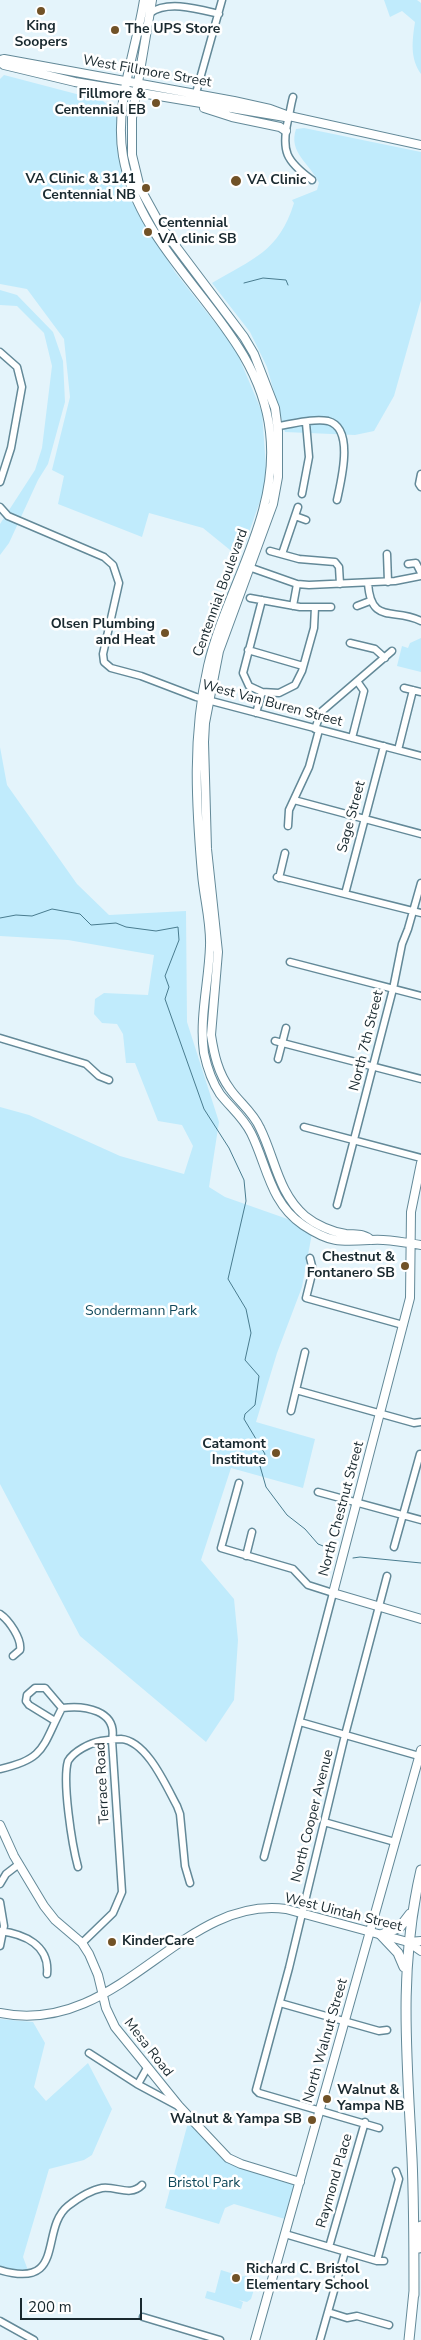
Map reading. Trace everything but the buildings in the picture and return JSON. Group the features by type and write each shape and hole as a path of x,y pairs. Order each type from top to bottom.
{"highway":[{"path":"414,2295 414,2202 405,2015 405,1972 412,1912 421,1870"},
{"path":"405,1972 398,1954 381,1935 400,1927 412,1912"},
{"path":"409,2340 421,2226"}],"main road":[{"name":"Centennial Boulevard","path":"144,0 121,117 121,141 132,193 146,222 162,246 221,315 244,337 254,354 274,408 278,426 278,478 273,504 246,566"},
{"name":"Centennial Boulevard","path":"153,0 132,118 132,155 142,192 162,228 221,315 247,361 267,410 270,432 270,476 260,519 205,700 204,742 207,849 218,935 212,1035 217,1064 229,1089 247,1108 260,1127 278,1177 294,1204 316,1223 330,1230 366,1235 372,1240 421,1245"},
{"name":"West Fillmore Street","path":"289,116 275,116 58,78 4,65 0,61 4,59 196,93 421,145"},
{"path":"189,101 228,116 277,126 286,131"},
{"name":"North Chestnut Street","path":"333,1593 411,1291 411,1206 421,1163"},
{"path":"333,1593 421,1619"},
{"name":"North Walnut Street","path":"255,2340 420,1753"},
{"name":"Mesa Road","path":"0,1826 19,1864 50,1914 82,1943 94,1965 115,2027 179,2106 228,2158 241,2164 300,2182"},
{"name":"West Uintah Street","path":"0,2013 20,2015 50,2014 103,1996 193,1935 226,1916 247,1909 268,1907 302,1913 408,1942 421,1941"},
{"name":"West Uintah Street","path":"408,1942 421,1951"}],"street":[{"path":"153,0 161,6"},
{"path":"196,93 222,0"},
{"path":"150,13 161,6 182,6 219,14"},
{"path":"293,97 285,145 289,159 296,168 312,180"},
{"path":"0,352 17,367 22,387 11,448 0,482"},
{"path":"278,426 321,421 331,422 342,432 344,444 343,461 337,500"},
{"path":"302,494 309,457 306,423"},
{"path":"420,486 421,474"},
{"path":"282,554 298,507"},
{"path":"0,508 8,516"},
{"path":"0,516 8,516"},
{"name":"West Van Buren Street","path":"8,516 68,540 104,557 113,565 119,583 103,654 104,662 111,668 205,700 421,756"},
{"path":"295,516 306,520"},
{"path":"270,550 299,559 335,562 339,567 340,584"},
{"path":"387,554 388,582"},
{"path":"246,566 297,584 340,584 388,582 421,574 416,563 408,564"},
{"path":"368,583 370,601 376,609 383,614 407,615 421,621"},
{"path":"293,606 297,584"},
{"path":"250,598 293,606 315,608 331,606"},
{"path":"262,600 243,668 244,680 252,688 262,692 279,693 291,688 299,679 314,624 315,608"},
{"path":"358,606 370,601"},
{"path":"350,642 375,649 385,658"},
{"path":"248,650 303,666"},
{"path":"288,826 290,810 309,767 320,712 392,652"},
{"path":"352,738 364,691 357,681"},
{"path":"404,688 421,692"},
{"path":"398,750 413,690"},
{"path":"256,714 262,692"},
{"name":"Sage Street","path":"345,894 384,746"},
{"path":"294,800 421,834"},
{"path":"286,854 278,877 421,914"},
{"name":"North 7th Street","path":"337,1205 393,989 402,944 414,912 421,883"},
{"path":"290,962 421,996"},
{"path":"278,1059 278,1042 286,1028"},
{"path":"0,1038 86,1064 99,1076 109,1080"},
{"path":"278,1042 421,1079"},
{"path":"304,1126 421,1158"},
{"path":"310,1258 313,1270 306,1298 402,1325"},
{"path":"291,1411 305,1352"},
{"path":"296,1390 414,1423 421,1422"},
{"path":"394,1547 420,1454"},
{"path":"239,1483 221,1548 293,1569 308,1585 333,1593"},
{"path":"318,1492 421,1520"},
{"path":"246,1556 252,1532"},
{"name":"North Cooper Avenue","path":"320,2110 259,2093 256,2090 280,2003 345,1735 387,1576"},
{"name":"North Chestnut Street","path":"264,1857 333,1593"},
{"path":"0,1614 6,1620 20,1645 20,1650 13,1656"},
{"path":"0,1769 25,1762 36,1756 42,1748 62,1708 45,1688 35,1688 26,1695 26,1701 29,1705 55,1721"},
{"name":"Terrace Road","path":"62,1708 82,1707 100,1713 112,1726 122,1892 113,1913 82,1943"},
{"path":"300,1722 420,1753"},
{"path":"78,1867 74,1851 67,1764 72,1755 94,1743 122,1739 130,1742 144,1753 155,1766 179,1810 185,1866 190,1882"},
{"path":"324,1822 395,1842"},
{"path":"0,1884 6,1874 19,1864"},
{"path":"0,1902 2,1932 0,1946"},
{"path":"2,1932 20,1934 34,1942 47,1960 48,1974"},
{"path":"280,2003 379,2031 387,2030"},
{"path":"89,2053 138,2084 179,2106"},
{"path":"138,2084 147,2068"},
{"path":"320,2110 365,2122 379,2128"},
{"name":"Raymond Place","path":"329,2248 365,2122"},
{"path":"285,2234 380,2261 399,2179 396,2171"},
{"path":"0,2270 24,2275 34,2273 44,2264 61,2213 80,2198 103,2188 128,2192 137,2190 142,2185"},
{"path":"320,2340 345,2252"},
{"path":"328,2312 347,2318 356,2316 389,2325"},
{"path":"143,2317 220,2340"},
{"path":"0,2321 34,2340"}],"green space":[{"path":"384,0 417,0 421,3 421,74 413,56 415,22 402,11 390,17"},
{"path":"4,75 103,101 116,112 131,200 175,272 235,348 262,412 267,481 244,547 235,554 203,528 149,513 142,537 58,504 64,476 52,470 70,397 64,339 27,289 0,284 0,79"},
{"path":"304,128 421,152 421,300 394,396 374,431 355,435 285,432 267,367 250,332 212,283 252,260 272,244 288,220 294,203 292,200 317,190 319,183 301,158 295,145 296,129"},
{"path":"0,290 17,295 53,332 63,361 65,402 48,464 38,480 9,543 0,555 0,524 35,470 42,448 52,366 44,333 17,306 0,305"},
{"path":"421,638 421,672 397,666 402,646 408,648 410,643"},
{"name":"Sondermann Park","path":"0,747 7,785 77,884 109,915 186,911 187,1022 219,1122 209,1187 225,1197 313,1228 302,1287 277,1353 256,1422 315,1439 303,1488 231,1468 201,1560 234,1599 238,1640 234,1700 206,1742 80,1636 0,1484 0,1107 29,1115 120,1156 184,1174 193,1146 182,1125 158,1121 135,1063 126,1063 123,1034 117,1024 102,1023 94,1014 95,999 104,993 148,995 154,955 68,940 0,936"},
{"path":"0,2019 33,2022 45,2043 34,2087 46,2101 88,2063 112,2109 92,2155 84,2160 49,2169 23,2257 29,2273 0,2268"},
{"name":"Bristol Park","path":"189,2119 230,2164 295,2185 285,2219 234,2204 225,2208 219,2224 165,2208"},
{"path":"221,2270 237,2275 237,2277 247,2276 257,2280 251,2299 247,2302 238,2300 243,2302 241,2309 205,2298 207,2291 215,2293"}],"waterway":[{"path":"244,283 263,278 286,280 288,285"},
{"path":"0,918 16,915 32,916 52,909 80,914 91,925 116,923 126,927 156,931 178,927 179,940 165,976 169,987 165,999 204,1109 229,1148 244,1180 246,1201 228,1279 246,1309 251,1333 245,1360 259,1376 255,1405 245,1414 244,1419 265,1454 260,1466 266,1487 287,1515 305,1529 318,1544 336,1551"},
{"path":"353,1558 360,1557 421,1563"}],"place":[{"name":"King Soopers","path":"41,11"},
{"name":"The UPS Store","path":"115,30"},
{"name":"Fillmore & Centennial EB","path":"156,103"},
{"name":"VA Clinic","path":"236,181"},
{"name":"VA Clinic & 3141 Centennial NB","path":"146,188"},
{"name":"Centennial VA clinic SB","path":"148,232"},
{"name":"Olsen Plumbing and Heat","path":"165,633"},
{"name":"Chestnut & Fontanero SB","path":"405,1266"},
{"name":"Catamont Institute","path":"276,1453"},
{"name":"KinderCare","path":"112,1942"},
{"name":"Walnut & Yampa NB","path":"327,2099"},
{"name":"Walnut & Yampa SB","path":"312,2120"},
{"name":"Richard C. Bristol Elementary School","path":"236,2278"}]}
